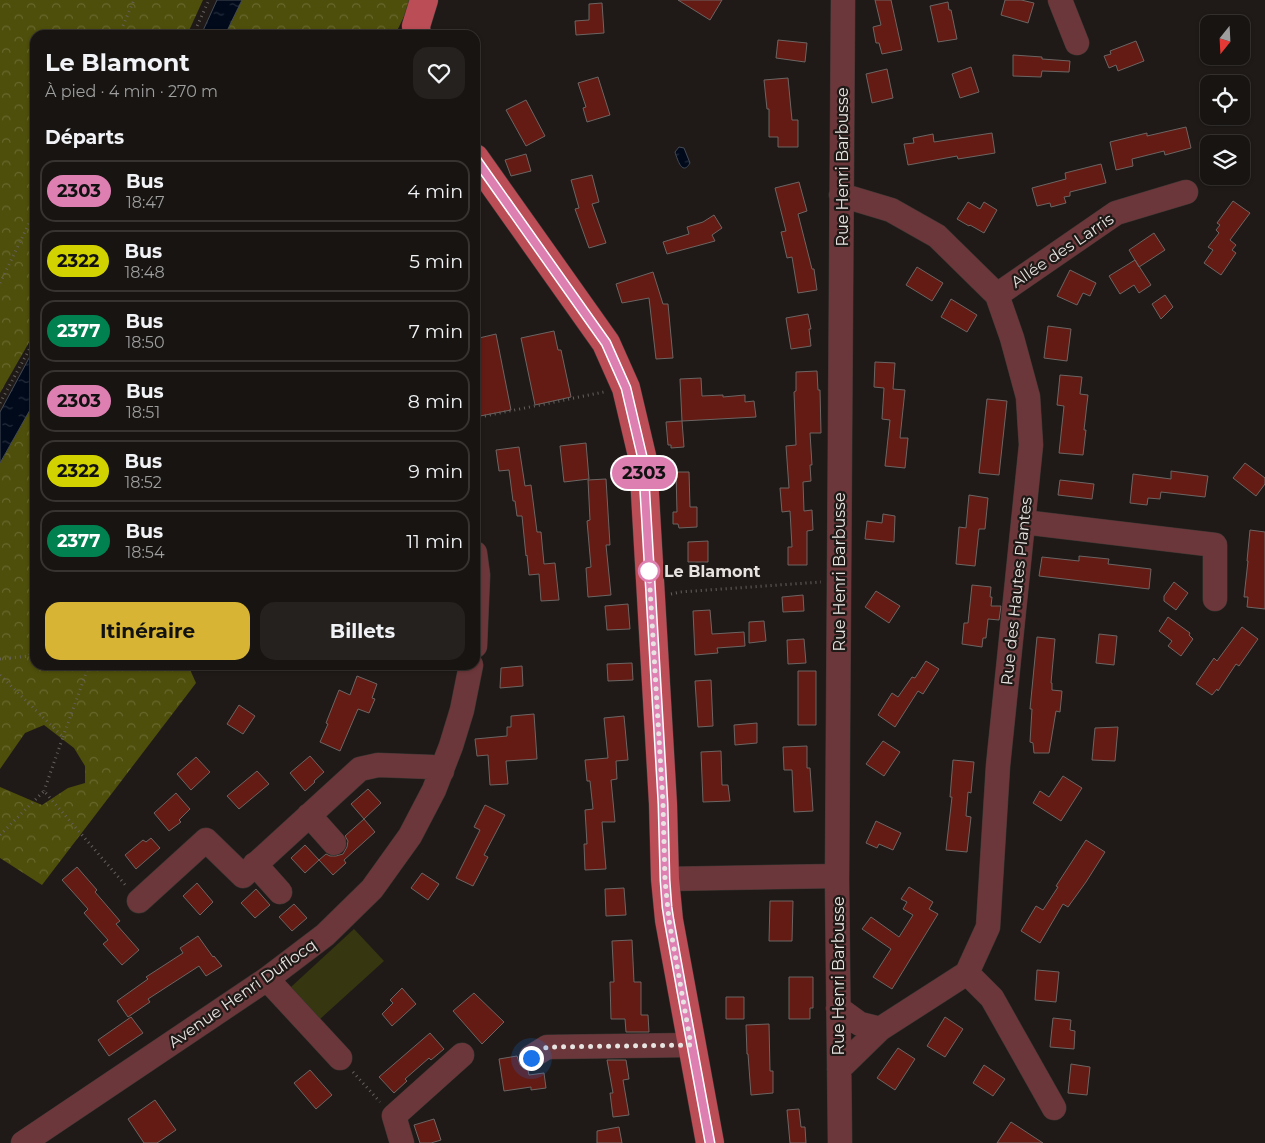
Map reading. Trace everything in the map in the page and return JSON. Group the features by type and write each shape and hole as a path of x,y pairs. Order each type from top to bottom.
{"main road":[{"path":"416,30 424,0"},
{"path":"480,165 606,343 626,388 643,460 663,804 665,880 669,920 710,1143"}],"street":[{"name":"Rue Henri Barbusse","path":"840,1143 837,876 843,0"},
{"path":"1060,0 1077,43"},
{"name":"Allée des Larris","path":"997,295 1116,213 1186,192"},
{"name":"Rue des Hautes Plantes","path":"841,195 891,210 937,236 997,295 1012,338 1028,397 1031,445 998,766 988,927 966,973"},
{"path":"1023,522 1215,545 1215,599"},
{"name":"Avenue Henri Duflocq","path":"23,1143 267,979 325,935 372,889 410,836 442,772 462,710 470,670"},
{"path":"139,901 206,840 243,876 360,769 378,764 432,767 442,772"},
{"path":"309,815 334,843"},
{"path":"255,864 280,892"},
{"path":"665,880 837,876"},
{"path":"839,1069 880,1030 966,973 992,998 1054,1108"},
{"path":"267,979 340,1058"},
{"path":"838,1008 860,1024 880,1030"},
{"path":"531,1058 547,1047 691,1045"},
{"path":"402,1143 394,1116 462,1055"}],"path":[{"path":"121,30 134,0"},
{"path":"195,30 209,0"},
{"path":"0,283 30,220"},
{"path":"0,403 30,348"},
{"path":"480,417 626,388"},
{"path":"651,598 680,592 802,583"},
{"path":"0,659 30,654"},
{"path":"0,835 44,791 88,670"},
{"path":"0,675 63,737"},
{"path":"44,791 139,901"},
{"path":"340,1058 394,1116"}],"shaded area":[{"path":"354,929 384,961 320,1019 291,987"}],"green space":[{"path":"0,0 203,0 189,30 30,30 30,341 0,393"},
{"path":"242,0 412,0 397,30 227,30"},
{"path":"30,410 30,670 190,670 196,683 42,885 0,858 0,787 42,805 68,788 85,783 85,766 74,748 44,725 25,733 0,769 0,463"}],"water":[{"path":"217,0 242,0 227,30 203,30"},
{"path":"679,147 684,148 690,163 685,168 680,165 675,152"},
{"path":"30,356 30,410 0,463 0,412"}],"building":[{"path":"678,0 722,0 710,20"},
{"path":"875,0 891,0 902,50 882,54 879,43 876,43 873,27 881,25"},
{"path":"1005,0 1021,0 1034,3 1028,23 1001,15"},
{"path":"948,2 957,39 938,42 930,6"},
{"path":"602,3 604,33 576,35 575,21 589,20 589,4"},
{"path":"778,40 807,43 805,62 776,58"},
{"path":"1136,41 1144,61 1118,71 1116,65 1109,68 1104,56 1111,54 1110,51"},
{"path":"1013,55 1070,61 1069,72 1042,71 1041,77 1013,76"},
{"path":"971,67 979,92 960,98 952,74"},
{"path":"887,69 893,98 872,103 866,74"},
{"path":"598,77 610,115 587,122 583,108 586,107 578,83"},
{"path":"788,78 792,120 798,120 798,147 778,147 778,137 769,137 769,109 767,109 764,80"},
{"path":"526,100 545,136 526,146 506,110"},
{"path":"1186,127 1191,148 1165,155 1164,151 1132,159 1133,166 1116,170 1110,142 1147,133 1147,136"},
{"path":"992,133 995,153 958,159 957,156 908,165 904,144 914,143 913,138 933,134 934,142"},
{"path":"526,154 531,171 511,176 505,160"},
{"path":"1101,164 1106,183 1070,192 1070,196 1064,197 1066,203 1051,207 1050,203 1037,206 1032,188 1066,179 1065,173"},
{"path":"592,175 599,202 592,204 606,243 589,248 575,209 579,208 571,180"},
{"path":"799,182 807,211 798,214 812,269 814,269 817,290 798,293 792,257 787,258 781,232 786,231 775,188"},
{"path":"1233,201 1250,213 1230,240 1236,245 1232,250 1236,253 1221,275 1204,263 1213,250 1208,247 1219,233 1216,230 1220,225 1217,223"},
{"path":"968,202 980,209 984,202 997,210 984,233 957,219"},
{"path":"714,215 722,228 712,235 715,241 667,254 663,242 689,234 687,227 703,222"},
{"path":"1154,233 1165,250 1139,267 1129,250"},
{"path":"1135,260 1151,285 1139,293 1134,285 1120,294 1109,276"},
{"path":"917,267 943,283 932,301 906,285"},
{"path":"1070,270 1096,283 1090,296 1083,293 1077,305 1057,296"},
{"path":"653,272 663,304 668,304 673,358 656,359 649,298 622,303 616,284"},
{"path":"1165,295 1173,307 1161,319 1152,304"},
{"path":"951,299 977,315 967,332 941,317"},
{"path":"808,314 811,329 809,329 811,346 791,349 786,318"},
{"path":"1048,326 1071,329 1067,361 1044,358"},
{"path":"554,331 558,350 561,350 571,397 535,405 521,338"},
{"path":"496,334 511,410 480,416 480,338"},
{"path":"875,362 895,363 893,389 905,390 900,438 908,438 905,468 885,466 890,420 882,419 884,388 874,387"},
{"path":"817,371 818,390 820,390 821,433 810,433 811,481 803,482 804,511 812,510 813,530 807,531 807,565 788,565 788,547 792,547 790,511 782,512 780,488 789,488 786,446 796,445 794,392 796,391 796,372"},
{"path":"1060,375 1082,377 1080,394 1088,395 1083,455 1059,453 1064,406 1057,405"},
{"path":"701,378 702,396 745,395 745,402 754,401 756,417 682,421 680,379"},
{"path":"987,399 1007,401 999,475 979,473"},
{"path":"682,421 684,447 671,448 671,445 668,445 666,422"},
{"path":"586,443 589,479 564,482 560,446"},
{"path":"519,447 525,486 531,485 537,532 541,532 544,564 555,563 559,600 541,601 539,574 529,575 522,516 517,516 509,470 499,471 496,450"},
{"path":"1245,463 1265,478 1265,484 1256,496 1233,478"},
{"path":"1171,471 1208,476 1205,497 1161,492 1160,499 1148,498 1147,505 1130,503 1133,474 1171,479"},
{"path":"676,472 689,472 690,507 697,507 697,527 679,528 678,524 673,524 673,512 677,512"},
{"path":"606,479 610,545 606,545 611,595 588,597 586,568 591,567 587,521 590,520 588,480"},
{"path":"1060,480 1094,484 1092,499 1058,495"},
{"path":"969,495 988,498 985,529 979,529 975,566 956,564 959,527 966,528"},
{"path":"883,514 895,516 894,542 865,539 867,521 882,523"},
{"path":"1250,530 1265,532 1265,609 1247,607 1248,597 1244,597"},
{"path":"708,541 708,562 688,562 688,542"},
{"path":"1079,556 1109,559 1108,564 1151,569 1149,589 1039,576 1042,557 1079,561"},
{"path":"1174,582 1188,593 1176,610 1164,601 1164,596"},
{"path":"972,585 991,587 991,606 1001,606 999,620 988,619 986,638 983,638 982,647 962,644 964,623 968,623"},
{"path":"876,591 900,606 889,623 865,607"},
{"path":"803,595 804,611 783,612 782,597"},
{"path":"628,604 630,629 607,630 605,606"},
{"path":"710,610 712,634 744,632 745,646 717,648 718,653 695,655 693,611"},
{"path":"1168,617 1190,633 1189,635 1193,639 1181,656 1168,646 1172,641 1159,631"},
{"path":"764,621 766,641 749,643 749,622"},
{"path":"1242,627 1258,639 1239,666 1236,664 1218,691 1217,689 1212,695 1196,684 1214,658 1217,661"},
{"path":"1099,634 1117,636 1114,665 1096,663"},
{"path":"1037,637 1055,639 1051,683 1052,690 1062,691 1060,712 1056,711 1049,753 1034,753 1033,743 1030,742 1032,709 1030,709"},
{"path":"804,639 806,663 788,664 787,640"},
{"path":"926,661 939,669 923,694 918,691 895,727 878,715 892,693 898,697 912,677 915,678"},
{"path":"632,663 633,680 608,681 607,664"},
{"path":"522,666 523,686 500,688 501,668"},
{"path":"798,671 816,671 816,725 798,725"},
{"path":"357,676 377,684 372,698 375,699 369,713 358,709 340,751 320,742 339,690 350,695"},
{"path":"711,680 713,726 698,727 695,681"},
{"path":"239,705 255,716 243,734 227,724"},
{"path":"534,714 537,759 506,761 508,784 490,785 488,755 477,756 475,739 507,736 507,727 511,727 511,716"},
{"path":"624,716 628,760 616,761 617,779 611,780 615,822 602,822 606,869 585,870 584,844 587,844 585,810 593,809 590,781 587,781 585,760 608,758 604,718"},
{"path":"757,723 757,743 735,745 734,725"},
{"path":"1118,727 1115,761 1092,760 1095,728"},
{"path":"883,741 900,752 884,776 866,764"},
{"path":"807,746 807,768 810,768 813,811 794,812 792,770 784,770 783,747"},
{"path":"721,751 722,785 728,785 730,801 703,802 701,752"},
{"path":"310,756 324,772 305,791 290,773"},
{"path":"196,757 210,772 191,790 177,774"},
{"path":"953,760 974,762 971,793 968,792 966,816 971,817 967,852 946,850 952,797 950,797"},
{"path":"257,771 269,784 239,809 227,796"},
{"path":"1063,776 1082,788 1061,821 1033,803 1040,791 1049,797"},
{"path":"368,789 381,803 364,819 351,804"},
{"path":"176,793 190,809 179,820 181,822 169,831 154,813"},
{"path":"485,805 505,815 484,855 488,857 473,886 456,878 480,830 474,827"},
{"path":"364,819 375,832 344,860 346,863 333,875 319,860 326,854 336,856 343,854 348,841 345,836"},
{"path":"876,821 901,833 893,850 879,844 877,848 866,843"},
{"path":"151,838 160,848 136,869 125,855 143,840 146,842"},
{"path":"1086,840 1105,852 1068,907 1063,904 1040,943 1021,931 1036,906 1043,910"},
{"path":"305,845 319,860 305,873 291,858"},
{"path":"77,867 120,921 116,924 139,950 122,965 103,944 108,940 84,913 88,909 62,880"},
{"path":"422,873 439,884 428,900 411,888"},
{"path":"197,883 213,902 200,915 183,896"},
{"path":"909,887 933,902 929,909 938,914 892,989 873,977 891,949 862,929 871,917 899,937 913,915 903,909 907,902 901,899"},
{"path":"624,888 626,915 606,916 605,889"},
{"path":"256,889 270,905 255,918 241,903"},
{"path":"770,901 793,901 792,941 769,941"},
{"path":"294,904 307,918 292,931 279,917"},
{"path":"198,936 222,966 206,976 199,966 148,999 150,1002 128,1017 117,1001 148,979 146,977 183,953 180,948"},
{"path":"632,940 634,982 641,982 641,1015 648,1015 649,1032 626,1032 625,1019 611,1019 610,982 614,982 612,941"},
{"path":"1037,970 1059,972 1056,1002 1035,1000"},
{"path":"789,977 813,977 813,1008 810,1008 810,1019 789,1019"},
{"path":"402,988 416,1004 392,1026 382,1014 393,1003 390,1000"},
{"path":"474,993 504,1022 482,1044 453,1011"},
{"path":"726,997 744,997 744,1019 726,1019"},
{"path":"131,1017 143,1033 109,1056 98,1040"},
{"path":"945,1017 963,1029 945,1057 927,1046"},
{"path":"1053,1018 1071,1020 1070,1030 1075,1031 1074,1049 1050,1047"},
{"path":"769,1024 770,1071 773,1071 773,1093 751,1095 746,1025"},
{"path":"430,1033 444,1049 431,1060 429,1058 405,1079 407,1081 394,1093 379,1077"},
{"path":"898,1048 915,1059 895,1090 877,1078"},
{"path":"517,1056 520,1065 528,1070 529,1075 544,1073 546,1088 531,1090 531,1087 504,1091 499,1059"},
{"path":"607,1060 626,1060 629,1079 623,1080 629,1115 613,1117 610,1093 613,1093"},
{"path":"1071,1064 1090,1067 1087,1095 1068,1093"},
{"path":"984,1065 1005,1079 993,1096 973,1083"},
{"path":"310,1070 332,1095 316,1109 294,1083"},
{"path":"155,1100 176,1130 157,1143 144,1143 128,1119"},
{"path":"799,1109 801,1127 805,1127 806,1143 790,1143 787,1110"},
{"path":"434,1119 441,1140 431,1143 420,1143 414,1125"},
{"path":"1011,1122 1043,1143 997,1143"},
{"path":"619,1127 622,1143 597,1143 597,1131"}],"bus line":[{"name":"2303","path":"480,165 606,343 626,388 643,460 663,804 665,880 669,920 710,1143"}],"place":[{"name":"Le Blamont","path":"649,571"}],"route":[{"path":"531,1058 547,1047 691,1045 669,920 665,880 663,804 649,571"}]}
